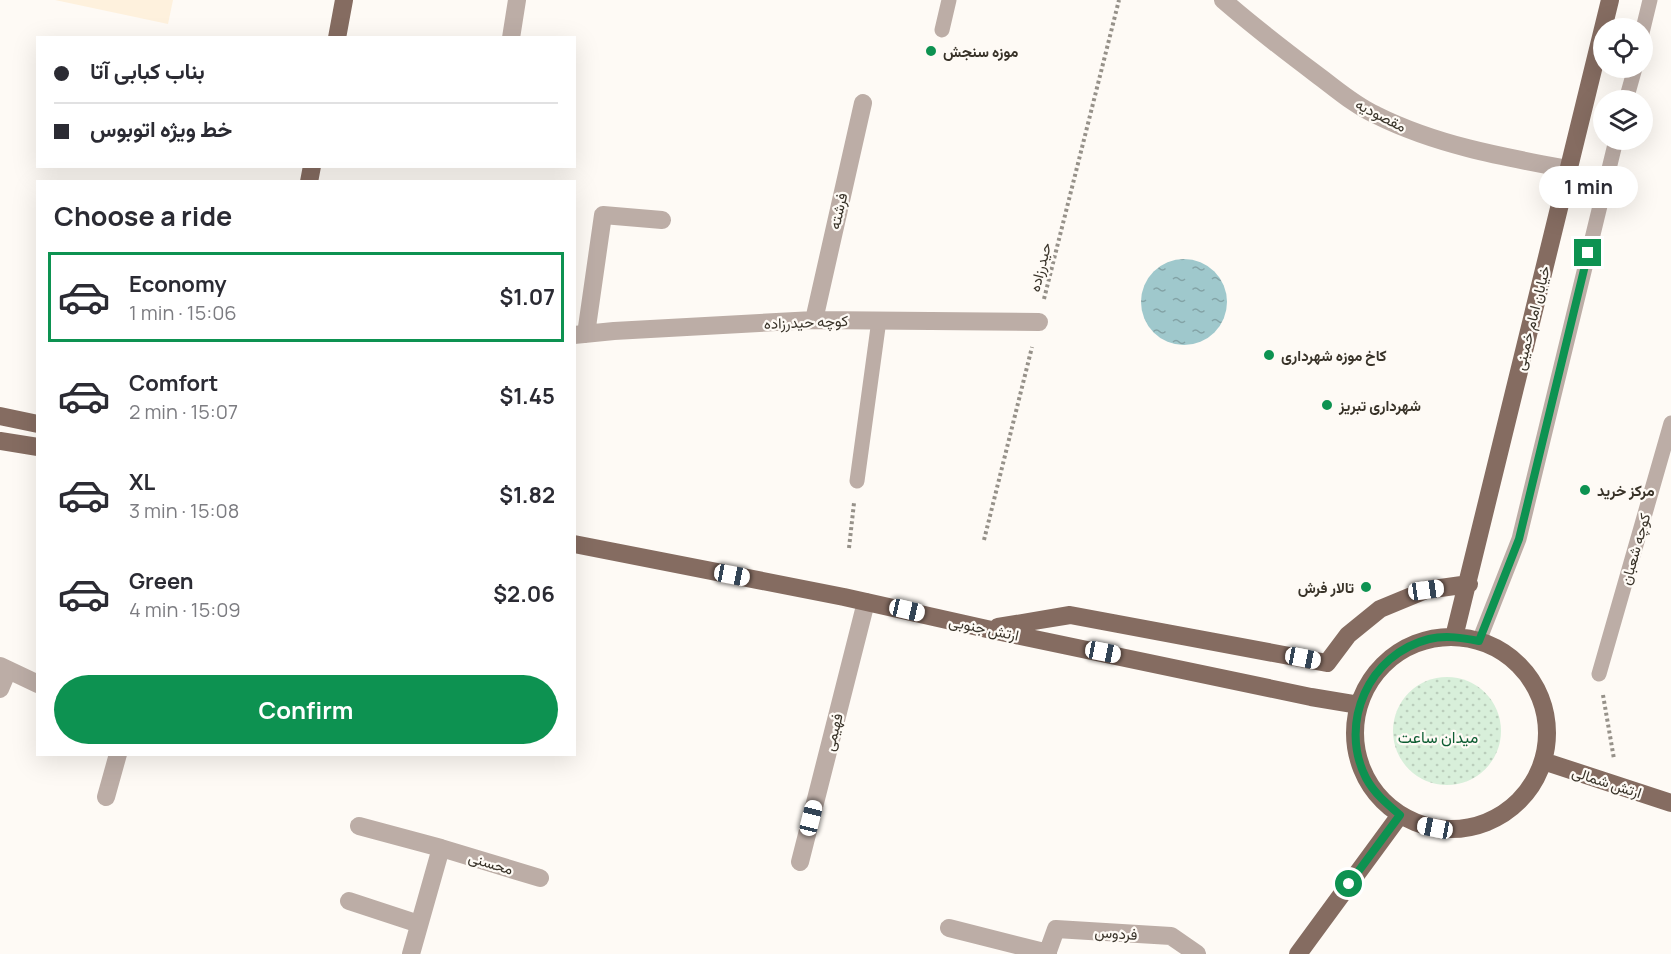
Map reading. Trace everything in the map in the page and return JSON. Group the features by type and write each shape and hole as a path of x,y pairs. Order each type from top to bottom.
{"main road":[{"path":"337,36 344,0"},
{"name":"خیابان امام خمینی","path":"1454,637 1469,584 1610,0"},
{"path":"0,416 36,424"},
{"path":"0,441 36,447"},
{"name":"ارتش جنوبی","path":"576,544 867,602 1311,697 1359,705"},
{"path":"987,629 1070,615 1327,663 1348,635 1380,609 1426,590 1469,584"},
{"path":"1454,637 1479,641 1502,651 1521,668 1536,688 1545,711 1547,736 1543,761 1532,784 1516,804 1496,818 1472,827 1447,830 1422,825 1400,815 1380,799 1366,778 1357,755 1355,730 1359,705 1369,682 1385,663 1406,648 1429,639 1454,637"},
{"name":"ارتش شمالی","path":"1543,761 1670,802"},
{"path":"1298,954 1400,815"}],"street":[{"path":"511,36 517,0"},
{"name":"مقصودیه","path":"1223,0 1346,97 1374,114 1438,140 1504,157 1568,169"},
{"name":"فرشته","path":"814,320 863,103"},
{"path":"580,334 603,215 662,220"},
{"name":"کوچه حیدرزاده","path":"580,334 814,320 1039,322"},
{"name":"فهیمی","path":"800,862 867,602"},
{"path":"0,689 4,668 36,683"},
{"path":"106,797 117,756"},
{"name":"محسنی","path":"358,826 540,878"},
{"path":"411,954 441,848"},
{"path":"349,902 419,924"},
{"path":"948,928 1048,953"},
{"name":"فردوس","path":"1048,953 1056,929 1171,936 1197,954"}],"lane":[{"path":"942,30 949,0"},
{"path":"1646,18 1650,0"},
{"path":"1479,641 1519,539 1614,150"},
{"path":"857,481 879,320"},
{"name":"کوچه شعبان","path":"1599,674 1671,423"}],"path":[{"name":"حیدرزاده","path":"984,540 1119,0"},
{"path":"849,548 857,481"},
{"path":"1599,674 1619,787"}],"shaded area":[{"path":"55,0 173,0 168,24"}],"green space":[{"path":"1447,677 1468,681 1485,693 1497,710 1501,731 1497,752 1485,769 1468,781 1447,785 1426,781 1409,769 1397,752 1393,731 1397,710 1409,693 1426,681"}],"water":[{"path":"1184,259 1208,266 1220,278 1227,302 1220,326 1208,338 1184,345 1160,338 1148,326 1141,302 1148,278 1160,266"}],"place":[{"name":"موزه سنجش","path":"931,51"},
{"name":"کاخ موزه شهرداری","path":"1269,355"},
{"name":"شهرداری تبریز","path":"1327,405"},
{"name":"مرکز خرید","path":"1585,490"},
{"name":"تالار فرش","path":"1366,587"}],"district":[{"name":"میدان ساعت","path":"1438,737"}],"route":[{"path":"1349,884 1400,815 1380,799 1366,778 1357,755 1355,730 1359,705 1369,682 1385,663 1406,648 1429,639 1454,637 1479,641 1519,539 1588,253"}]}
